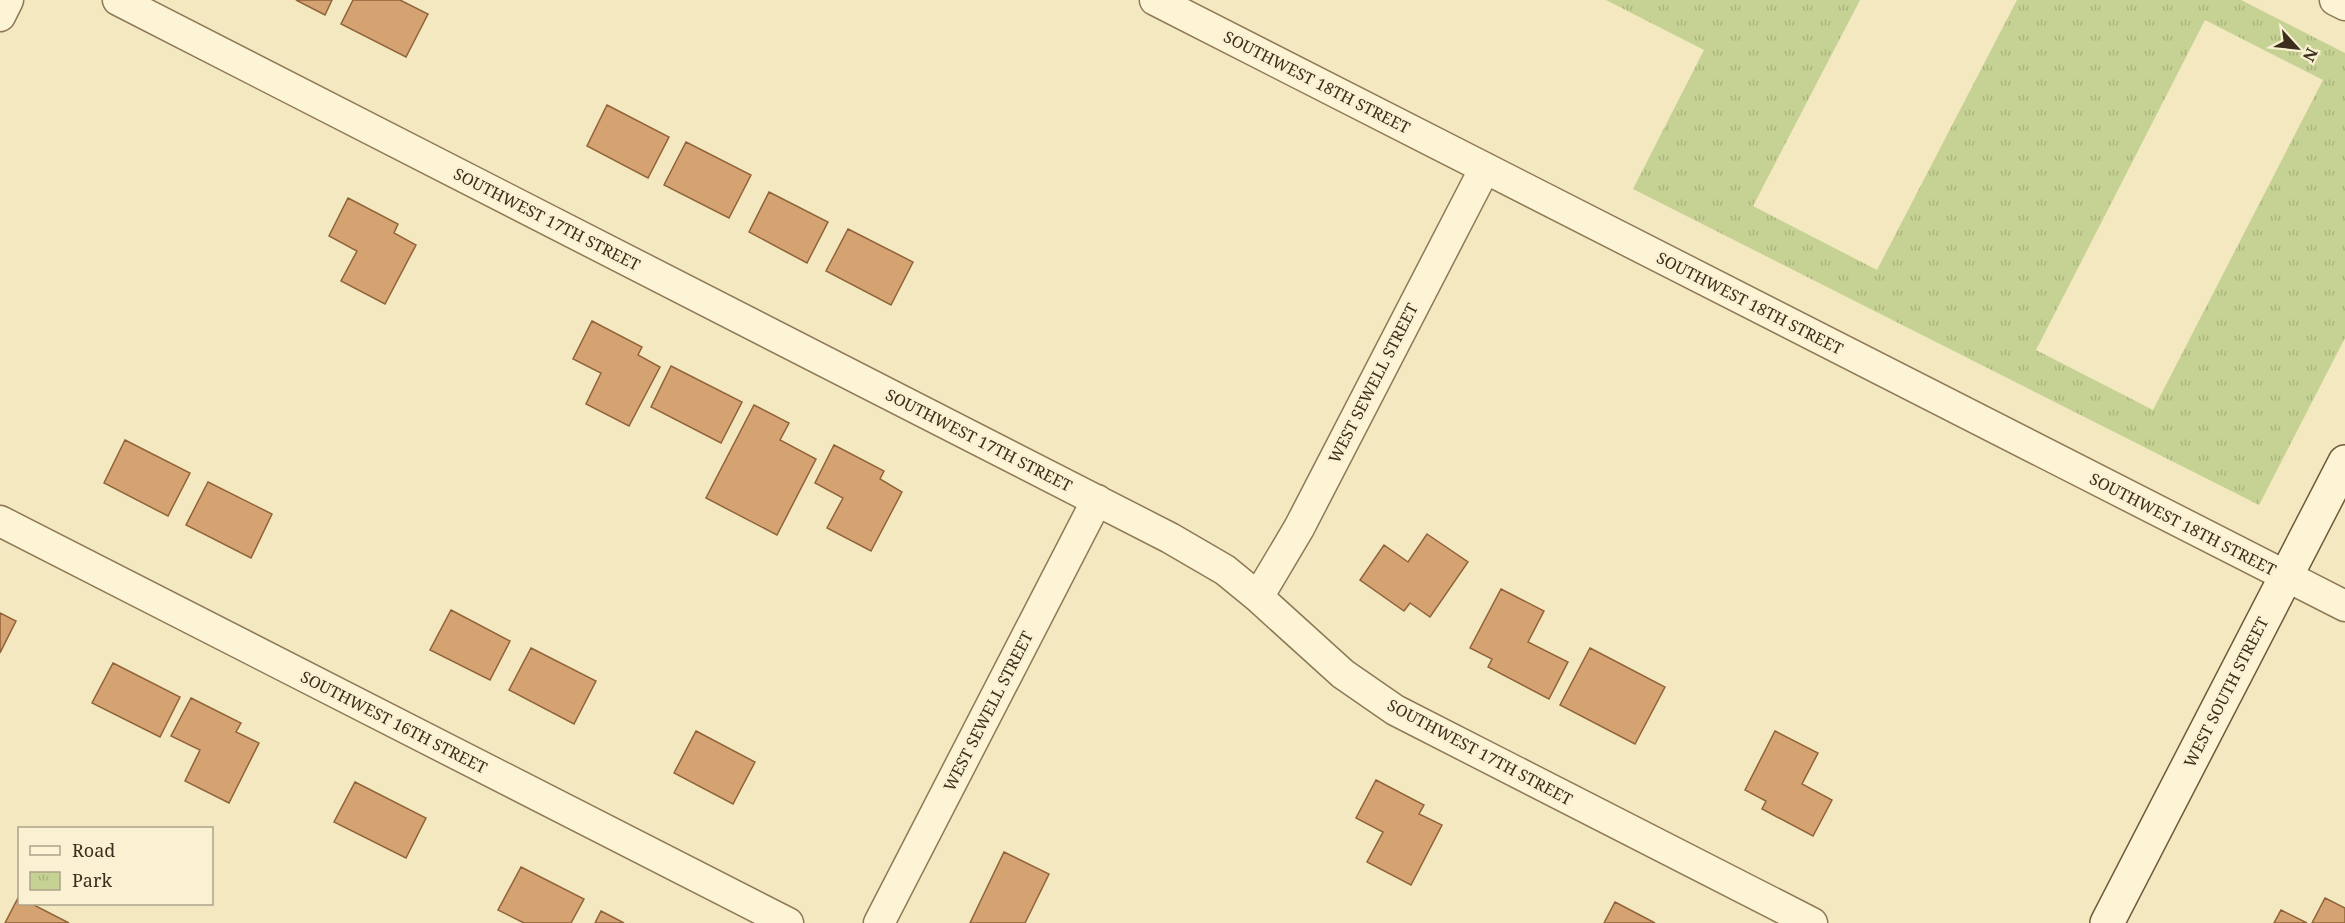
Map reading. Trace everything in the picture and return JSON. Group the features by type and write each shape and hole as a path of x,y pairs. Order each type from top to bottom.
{"street":[{"path":"0,16 8,0"},
{"name":"SOUTHWEST 17TH STREET","path":"118,0 1170,538 1225,570 1343,674 1395,710 1812,923"},
{"name":"SOUTHWEST 18TH STREET","path":"1155,0 2345,606"},
{"path":"2336,0 2345,5"},
{"name":"WEST SEWELL STREET","path":"1258,597 1304,518 1485,168"},
{"name":"WEST SOUTH STREET","path":"2107,923 2345,462"},
{"name":"WEST SEWELL STREET","path":"879,923 1097,500"},
{"name":"SOUTHWEST 16TH STREET","path":"0,520 788,923"}],"green space":[{"path":"1606,0 1860,0 1753,206 1877,270 2017,0 2241,0 2345,53 2345,338 2259,505 1633,189 1704,50","holes":["2205,20 2323,80 2153,410 2036,350"]}],"building":[{"path":"296,0 332,0 325,15"},
{"path":"353,0 400,0 428,14 406,57 341,24"},
{"path":"607,105 669,137 648,178 587,146"},
{"path":"686,142 751,175 729,218 664,185"},
{"path":"769,192 828,222 807,263 749,232"},
{"path":"348,198 398,224 394,233 416,245 385,304 341,281 357,251 329,236"},
{"path":"848,229 913,262 891,305 826,271"},
{"path":"592,321 642,347 638,355 660,367 629,426 586,404 601,373 573,359"},
{"path":"671,366 742,402 721,443 651,407"},
{"path":"754,405 789,423 780,440 816,459 777,535 706,498"},
{"path":"125,440 190,473 168,516 104,483"},
{"path":"834,445 884,471 880,479 902,492 871,551 827,528 843,498 815,483"},
{"path":"208,482 272,514 251,558 186,525"},
{"path":"1427,534 1468,562 1430,617 1410,603 1404,611 1360,580 1384,545 1408,562"},
{"path":"1501,589 1544,611 1528,642 1568,662 1549,699 1488,667 1492,659 1470,648"},
{"path":"451,610 510,641 490,680 430,650"},
{"path":"0,613 16,621 0,653"},
{"path":"531,648 596,681 574,724 509,690"},
{"path":"1590,648 1665,687 1635,744 1560,705"},
{"path":"113,663 180,697 160,737 92,703"},
{"path":"191,698 241,723 236,732 259,743 229,803 185,781 200,750 171,736"},
{"path":"696,731 755,762 733,804 674,773"},
{"path":"1775,731 1818,753 1802,784 1832,800 1813,836 1762,809 1766,801 1745,790"},
{"path":"1376,780 1424,805 1419,814 1442,825 1411,885 1367,862 1383,832 1356,818"},
{"path":"355,782 426,818 406,858 334,822"},
{"path":"1004,852 1049,874 1025,923 970,923"},
{"path":"521,867 584,899 571,923 524,923 498,910"},
{"path":"18,898 18,905 34,905 69,923 5,923"},
{"path":"2325,898 2345,908 2345,923 2312,923"},
{"path":"1615,902 1655,923 1604,923"},
{"path":"2281,910 2307,923 2274,923"},
{"path":"601,911 624,923 595,923"}]}
